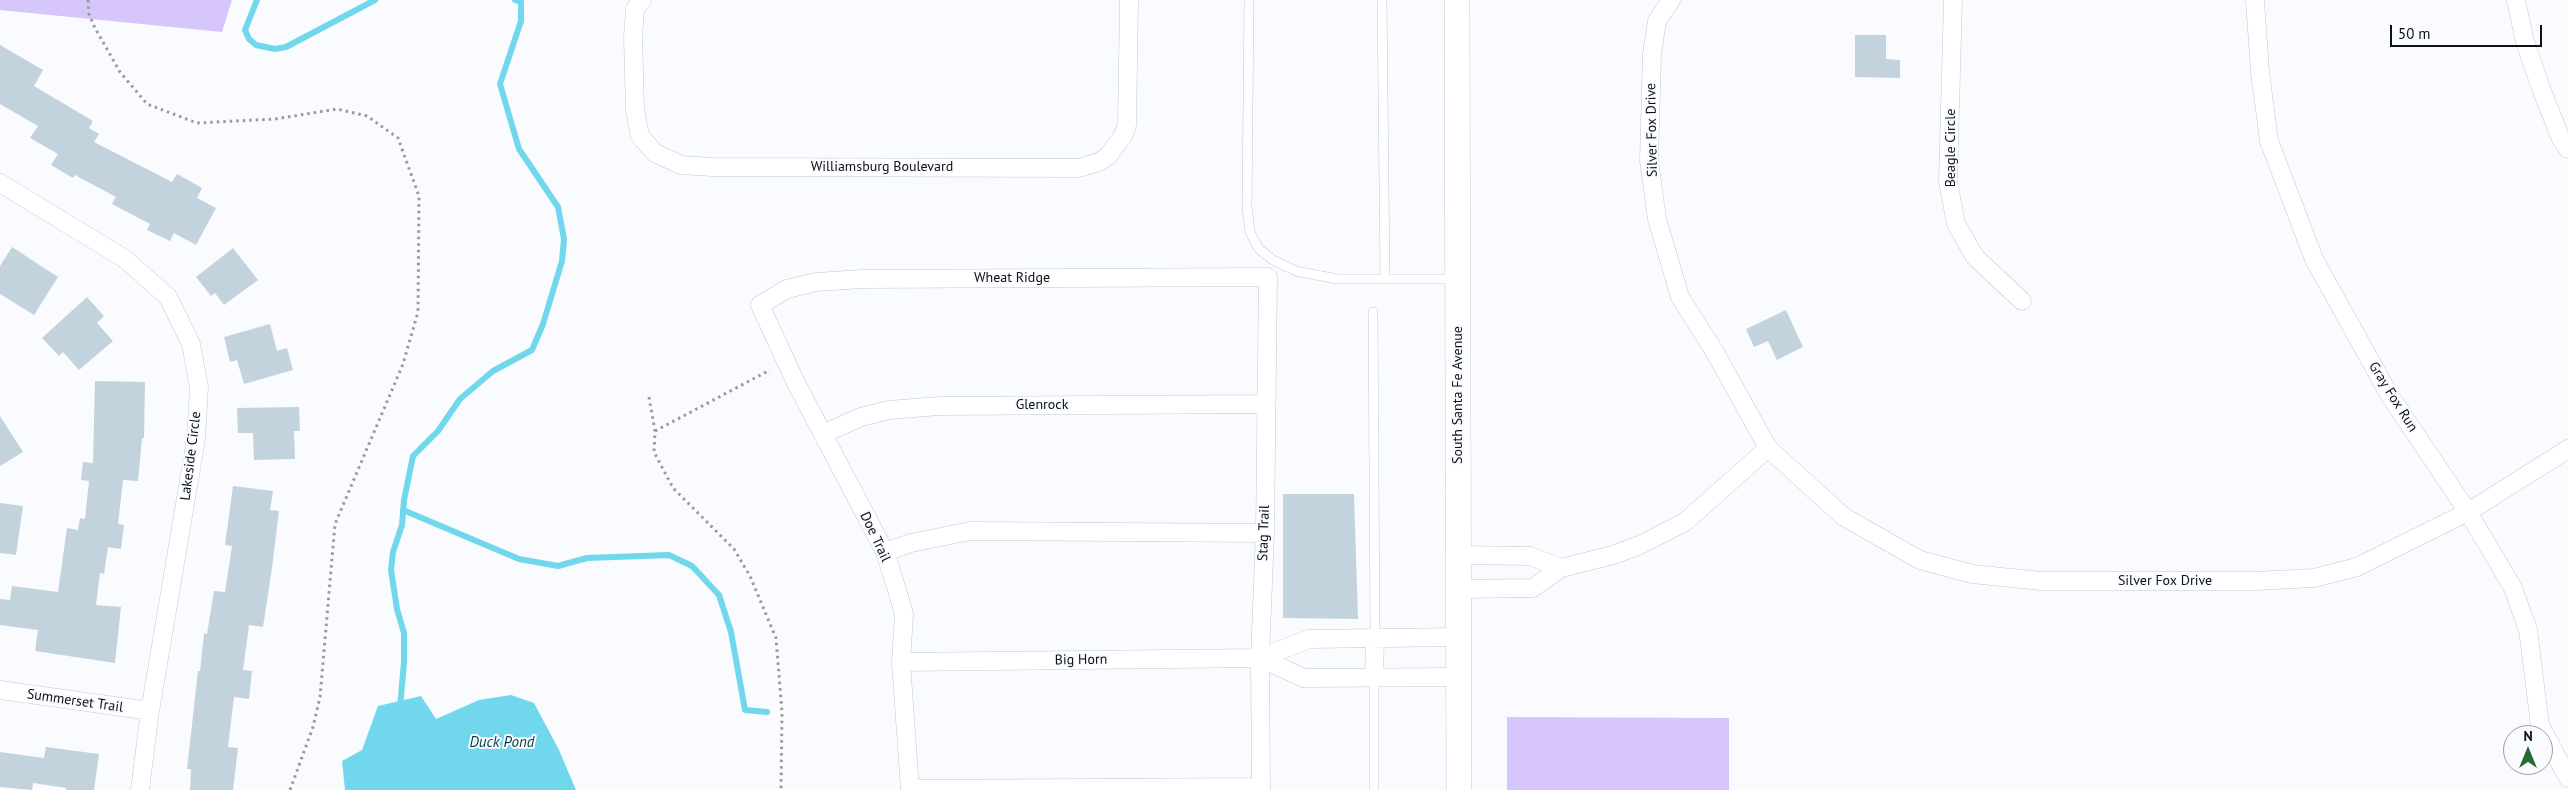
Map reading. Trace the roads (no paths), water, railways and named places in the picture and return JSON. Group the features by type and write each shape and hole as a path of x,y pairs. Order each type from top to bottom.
{"main road":[{"name":"South Santa Fe Avenue","path":"1457,0 1459,790"}],"street":[{"name":"Williamsburg Boulevard","path":"642,0 636,9 633,37 636,110 640,136 654,153 680,165 712,167 1079,168 1099,162 1108,156 1123,136 1127,125 1128,0"},
{"name":"Silver Fox Drive","path":"1671,0 1656,21 1652,54 1649,160 1656,219 1680,297 1716,354 1768,448 1844,517 1920,560 1972,574 2041,581 2255,581 2314,578 2357,567 2468,512 2568,449"},
{"name":"Beagle Circle","path":"1953,0 1948,181 1956,224 1975,257 2022,301"},
{"name":"Gray Fox Run","path":"2255,0 2260,72 2269,141 2314,259 2390,396 2468,512 2514,588 2528,630 2540,725 2568,778"},
{"path":"2516,0 2525,42 2542,92 2561,139 2568,150"},
{"name":"Lakeside Circle","path":"0,183 125,259 168,297 192,344 199,387 196,439 150,711 140,790"},
{"name":"Wheat Ridge","path":"760,305 787,289 816,282 873,279 1268,276"},
{"name":"Stag Trail","path":"1261,788 1260,658 1268,276"},
{"name":"Doe Trail","path":"760,305 786,362 885,552 904,614 901,662 910,789"},
{"name":"Glenrock","path":"823,434 861,418 889,410 940,406 1266,404"},
{"path":"1459,589 1533,588 1561,568 1613,556 1640,545 1685,522 1768,448"},
{"path":"885,552 911,543 970,531 1264,533"},
{"path":"1459,556 1530,556 1561,568"},
{"name":"Big Horn","path":"901,662 1260,658 1309,639 1459,637"},
{"path":"1374,678 1375,638"},
{"name":"Big Horn","path":"1260,658 1304,678 1459,678"},
{"name":"Summerset Trail","path":"0,690 150,711"},
{"path":"910,789 1261,788"}],"lane":[{"path":"1250,0 1247,207 1250,232 1259,249 1272,260 1296,271 1337,279 1458,278"},
{"path":"1382,0 1385,278"},
{"path":"1373,312 1375,638"},
{"path":"1374,678 1374,790"}],"water":[{"name":"Duck Pond","path":"511,695 534,703 559,750 576,790 345,790 342,761 362,750 378,706 421,696 436,719 479,700"}],"waterway":[{"path":"257,0 245,30 249,39 256,45 275,49 286,47 375,0"},
{"path":"400,708 404,662 404,633 397,609 391,570 393,552 402,525 404,500 413,456 438,431 460,399 493,371 532,350 543,324 562,261 564,239 558,207 519,149 500,84 521,21 521,2 515,0"},
{"path":"403,510 519,559 558,566 587,558 669,555 692,566 719,595 731,632 745,710 767,712"}]}
